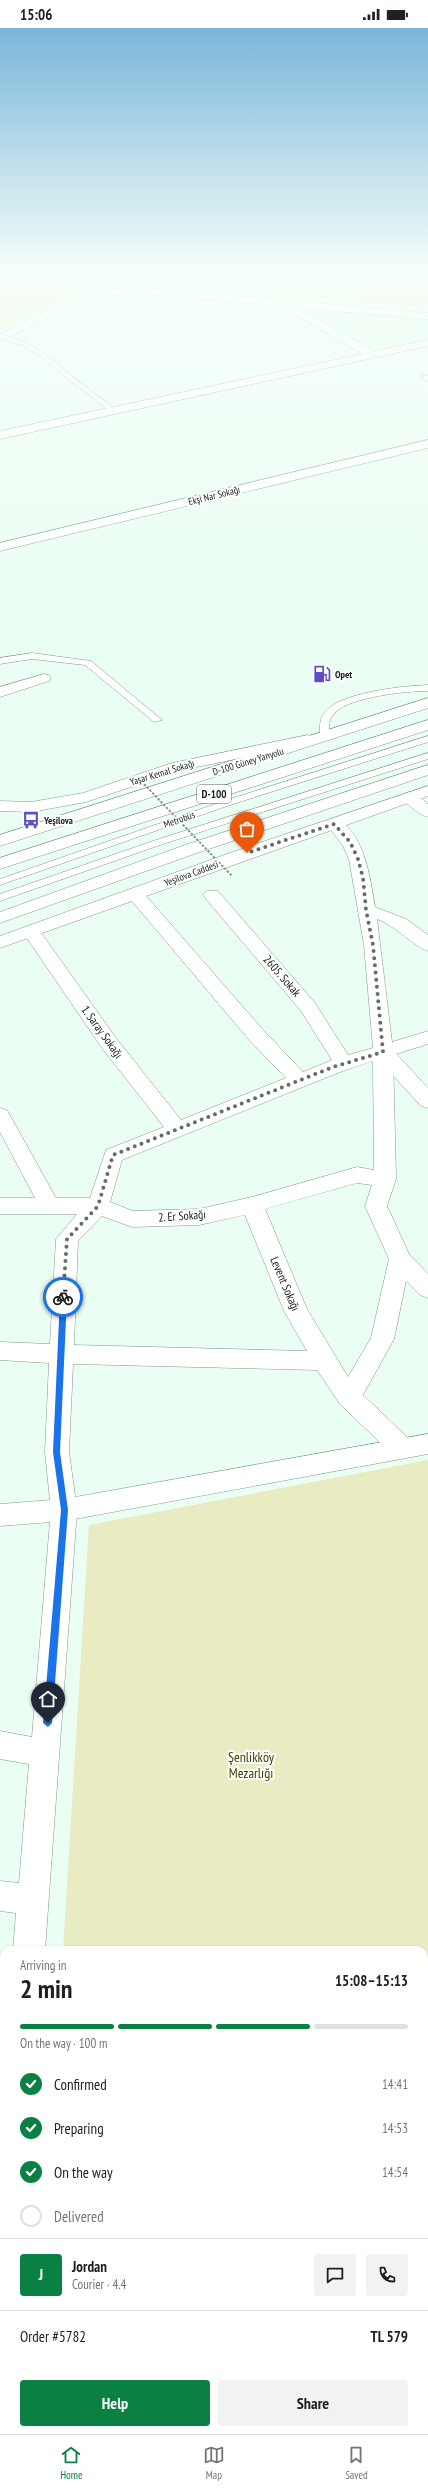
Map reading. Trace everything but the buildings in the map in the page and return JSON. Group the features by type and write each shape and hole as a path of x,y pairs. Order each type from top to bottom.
{"main road":[{"path":"0,435 232,385"},
{"name":"Ekşi Nar Sokağı","path":"0,547 428,444"},
{"path":"0,692 44,678"},
{"name":"D-100 Güney Yanyolu","path":"0,841 428,703"},
{"name":"D-100","path":"0,864 428,725"},
{"name":"Yaşar Kemal Sokağı","path":"0,806 30,807 86,797 178,766 325,737"},
{"path":"0,918 191,849 428,770"},
{"name":"Yeşilova Caddesi","path":"0,942 428,791"},
{"path":"410,797 428,812"},
{"path":"334,824 350,842 358,859 373,945 383,1052 385,1179 376,1206 400,1259 428,1289"},
{"path":"135,894 257,1036 300,1081"},
{"name":"2605. Sokak","path":"212,895 308,1007 344,1064"},
{"path":"366,910 397,919 407,925 428,945"},
{"name":"1. Saray Sokağı","path":"31,931 109,1043 177,1130"},
{"path":"29,1946 64,1510 57,1452 60,1355 67,1239 98,1206 113,1155 344,1064 428,1037"},
{"path":"383,1052 428,1101"},
{"path":"0,1116 14,1138 49,1205"},
{"name":"2. Er Sokağı","path":"0,1206 98,1206 132,1219 199,1217 252,1205 357,1175 385,1179"},
{"name":"Levent Sokağı","path":"252,1205 296,1311 324,1361 349,1397 402,1448"},
{"path":"349,1397 382,1339 400,1259"},
{"path":"0,1350 60,1355 324,1361"},
{"path":"0,1515 64,1510 428,1444"},
{"path":"0,1744 45,1753"},
{"path":"0,1896 33,1900"}],"lane":[{"path":"79,385 112,411"},
{"path":"0,661 32,656 88,663 157,720"},
{"path":"325,737 324,722 329,712 339,706 389,690 428,688"},
{"name":"Metrobüs","path":"0,882 227,803 428,739"},
{"name":"Metrobüs","path":"0,898 62,875 233,817 428,756"}],"path":[{"path":"144,784 232,876"}],"green space":[{"name":"Şenlikköy Mezarlığı","path":"428,1460 428,1946 63,1946 89,1525"}],"way so far":[{"path":"63,1297 67,1239 98,1206 113,1155 333,1067 383,1052 373,945 366,910 363,878 358,859 350,842 334,824 247,853"}],"place":[{"name":"Opet","path":"322,674"},
{"name":"Yeşilova","path":"31,820"}],"route":[{"path":"48,1723 64,1510 57,1452 63,1297"}]}
